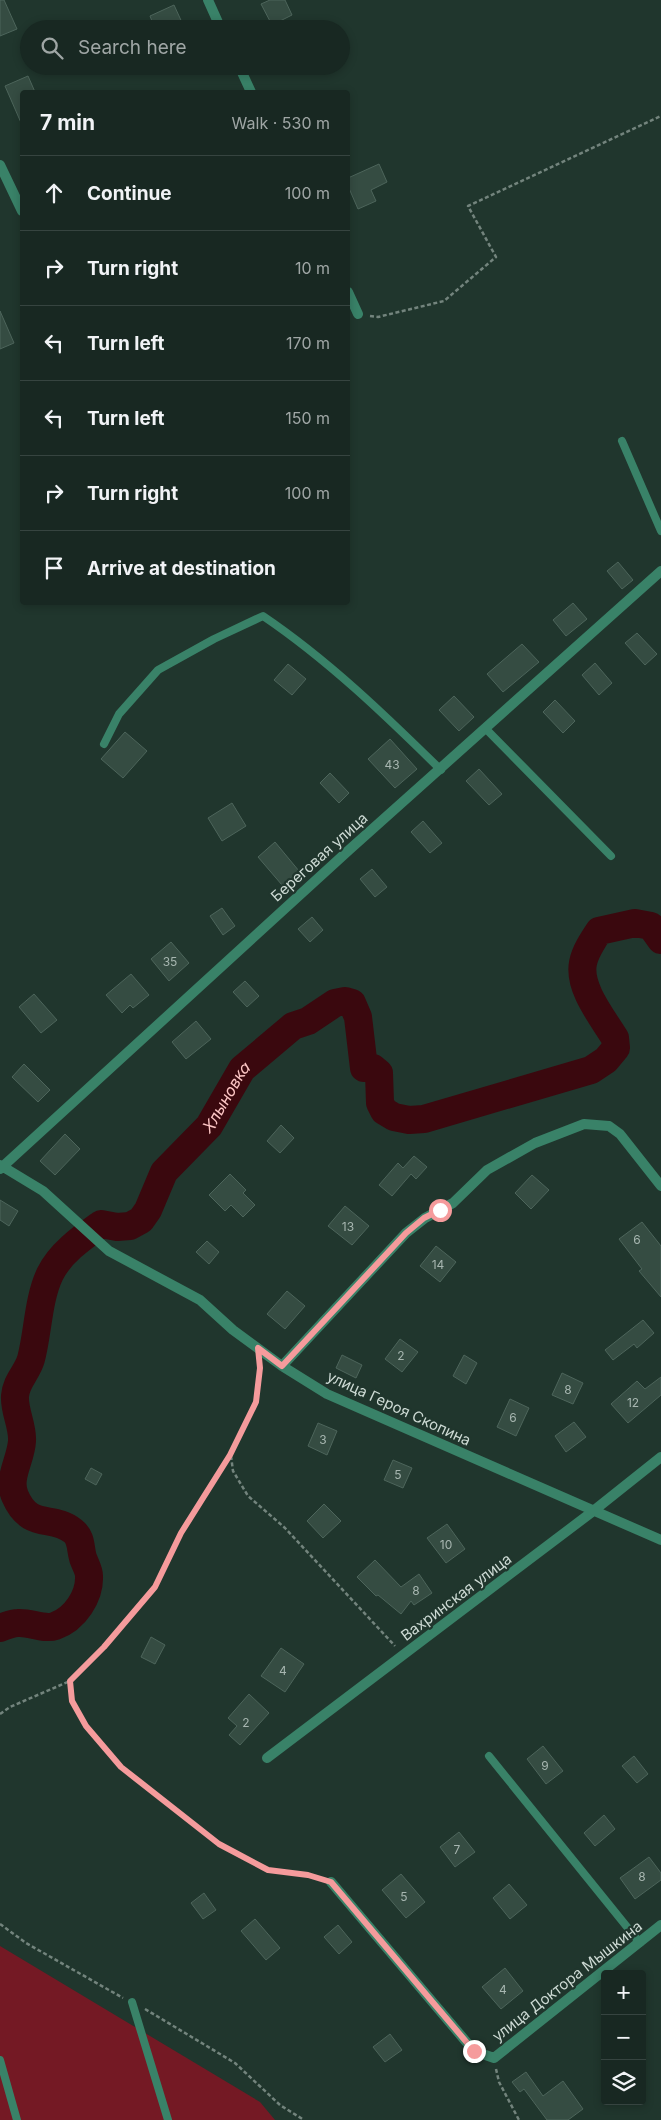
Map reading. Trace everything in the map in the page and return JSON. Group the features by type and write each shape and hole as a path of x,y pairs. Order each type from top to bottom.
{"street":[{"path":"208,0 217,20"},
{"path":"243,75 250,90"},
{"path":"0,165 20,207"},
{"path":"350,296 358,314"},
{"name":"Береговая улица","path":"1,1166 349,850 441,770 661,571"},
{"path":"282,1366 406,1233 424,1218 453,1203 488,1170 535,1143 584,1124 609,1126 620,1134 661,1186"},
{"name":"улица Героя Скопина","path":"1,1166 43,1191 109,1251 200,1300 233,1330 282,1366 327,1394 592,1512 661,1540"},
{"name":"Вахринская улица","path":"267,1758 592,1512 661,1457"},
{"name":"улица Доктора Мышкина","path":"331,1882 474,2051 494,2058 661,1926"}],"lane":[{"path":"622,441 661,531"},
{"path":"104,744 119,714 158,670 214,638 263,616 298,640 377,707 441,770"},
{"path":"486,729 611,856"},
{"path":"489,1756 640,1943"},
{"path":"132,2002 168,2120"},
{"path":"0,2060 17,2120"}],"path":[{"path":"358,314 378,317 444,301 496,257 468,206 661,116"},
{"path":"0,1714 10,1707 70,1681 104,1647 155,1587 181,1533 230,1455 256,1402 260,1368 258,1348"},
{"path":"230,1455 233,1471 248,1496 285,1528 404,1655"},
{"path":"70,1681 72,1701 86,1726 121,1767 219,1844 268,1870 308,1875 331,1882"},
{"path":"0,1924 26,1943 165,2020 235,2063 280,2106 304,2120"},
{"path":"494,2058 499,2082 518,2120"}],"shaded area":[{"path":"0,1946 260,2102 275,2120 0,2120"}],"building":[{"path":"0,0 4,0 17,29 0,36"},
{"path":"270,0 285,0 292,15 282,20 269,20 261,4"},
{"path":"174,5 181,20 152,20 150,16"},
{"path":"28,76 34,90 20,90 20,120 5,86"},
{"path":"379,164 387,182 371,190 376,201 358,209 350,191 350,177"},
{"path":"0,311 14,343 0,349"},
{"path":"618,562 633,580 622,589 607,571"},
{"path":"573,603 587,619 566,636 553,620"},
{"path":"637,633 657,654 645,665 625,643"},
{"path":"522,644 539,662 503,692 487,674"},
{"path":"595,663 612,683 599,695 582,675"},
{"path":"288,664 306,679 292,695 274,680"},
{"path":"454,696 474,717 459,731 439,710"},
{"path":"555,700 575,721 563,733 543,712"},
{"path":"125,732 147,751 123,778 101,759"},
{"path":"390,739 417,769 395,788 368,759"},
{"path":"479,769 502,794 489,805 466,781"},
{"path":"330,773 349,793 339,803 320,783"},
{"path":"232,803 246,826 222,841 208,818"},
{"path":"423,821 442,843 430,853 411,832"},
{"path":"275,842 299,871 282,885 258,857"},
{"path":"372,869 387,887 375,897 360,879"},
{"path":"222,908 235,926 223,935 210,916"},
{"path":"312,917 323,930 310,942 298,929"},
{"path":"171,942 189,963 169,981 151,959"},
{"path":"131,974 149,995 133,1008 130,1005 122,1013 106,995"},
{"path":"245,981 259,996 247,1007 233,992"},
{"path":"34,994 57,1020 41,1033 19,1007"},
{"path":"196,1021 211,1039 186,1059 172,1042"},
{"path":"24,1064 50,1090 38,1102 12,1077"},
{"path":"281,1125 294,1138 280,1153 267,1141"},
{"path":"65,1134 80,1149 55,1175 40,1161"},
{"path":"414,1156 427,1167 416,1179 411,1174 392,1196 379,1185 398,1163 403,1168"},
{"path":"230,1174 246,1190 243,1193 255,1205 243,1217 231,1205 225,1211 209,1195"},
{"path":"532,1175 549,1190 531,1209 515,1193"},
{"path":"0,1200 18,1211 9,1226 0,1220"},
{"path":"345,1206 369,1226 352,1245 328,1226"},
{"path":"642,1222 661,1246 661,1297 639,1271 642,1269 619,1239"},
{"path":"207,1241 219,1252 209,1264 196,1252"},
{"path":"436,1246 456,1262 440,1282 420,1266"},
{"path":"287,1291 305,1306 285,1329 267,1314"},
{"path":"643,1320 654,1333 637,1348 634,1344 613,1360 605,1350"},
{"path":"400,1339 418,1352 402,1372 385,1359"},
{"path":"342,1355 362,1365 356,1378 336,1368"},
{"path":"464,1355 477,1363 466,1384 453,1376"},
{"path":"562,1373 583,1383 573,1404 552,1395"},
{"path":"661,1377 661,1395 628,1423 611,1404 637,1381 645,1389"},
{"path":"510,1399 529,1408 516,1436 497,1427"},
{"path":"574,1422 586,1437 566,1452 555,1436"},
{"path":"318,1423 337,1431 327,1455 308,1446"},
{"path":"393,1460 412,1468 403,1488 384,1480"},
{"path":"91,1468 102,1474 96,1485 85,1479"},
{"path":"324,1504 341,1521 323,1538 307,1521"},
{"path":"447,1524 465,1549 446,1563 427,1538"},
{"path":"375,1560 401,1587 419,1574 432,1593 414,1605 411,1601 401,1614 378,1595 376,1596 357,1577"},
{"path":"151,1637 165,1645 155,1664 141,1657"},
{"path":"281,1648 304,1664 285,1692 261,1676"},
{"path":"249,1694 269,1713 240,1745 229,1735 237,1726 228,1718"},
{"path":"543,1746 563,1771 546,1784 527,1759"},
{"path":"634,1756 648,1774 637,1783 622,1766"},
{"path":"604,1815 615,1829 595,1846 584,1833"},
{"path":"459,1832 475,1852 455,1867 440,1847"},
{"path":"649,1857 661,1873 661,1880 635,1899 620,1878"},
{"path":"401,1874 425,1902 406,1918 382,1890"},
{"path":"509,1884 527,1905 510,1919 493,1898"},
{"path":"204,1893 216,1910 203,1919 191,1903"},
{"path":"255,1919 280,1948 266,1960 241,1931"},
{"path":"338,1925 352,1942 339,1954 324,1937"},
{"path":"505,1968 523,1991 501,2009 482,1987"},
{"path":"390,2034 402,2050 385,2062 373,2047"},
{"path":"526,2072 543,2096 563,2081 583,2109 568,2120 547,2120 524,2089 520,2092 512,2082"}],"waterway":[{"name":"Хлыновка","path":"0,1628 16,1623 46,1627 62,1623 80,1606 89,1584 88,1572 76,1534 65,1526 34,1518 27,1514 21,1507 13,1489 13,1476 22,1441 15,1402 16,1391 19,1381 31,1359 46,1284 54,1266 66,1252 101,1224 117,1227 130,1226 141,1220 148,1210 164,1172 209,1126 242,1069 293,1026 308,1021 335,1003 345,1001 352,1003 358,1017 364,1068 373,1068 379,1073 380,1103 384,1111 394,1117 409,1120 424,1119 591,1070 606,1060 616,1048 615,1038 593,1002 584,982 582,973 587,950 599,931 635,923 651,926 661,940"}],"route":[{"path":"440,1210 424,1218 406,1233 282,1366 258,1348 260,1368 256,1402 230,1455 181,1533 155,1587 104,1647 70,1681 72,1701 86,1726 121,1767 219,1844 268,1870 308,1875 331,1882 474,2051"}]}
